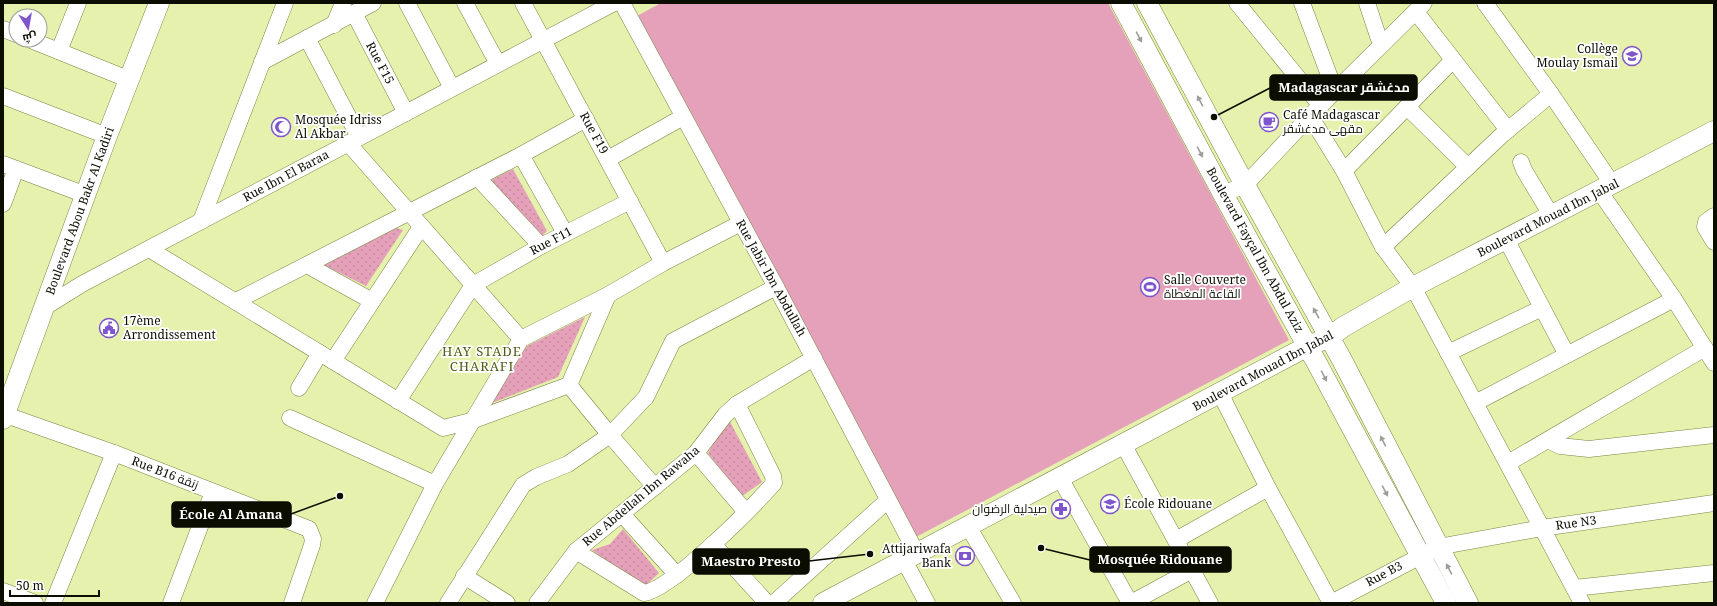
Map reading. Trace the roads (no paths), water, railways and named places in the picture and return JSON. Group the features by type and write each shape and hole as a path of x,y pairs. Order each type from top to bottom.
{"main road":[{"name":"Boulevard Abou Bakr Al Kadiri","path":"4,416 107,136 159,3"},
{"name":"Boulevard Fayçal Ibn Abdul Aziz","path":"1121,3 1223,194 1308,346 1446,603"},
{"name":"Boulevard Fayçal Ibn Abdul Aziz","path":"1147,3 1245,185 1330,337 1468,603"},
{"name":"Boulevard Mouad Ibn Jabal","path":"826,602 1308,346 1330,337 1343,327 1413,287 1551,215 1607,188 1714,131"}],"street":[{"path":"59,51 78,3"},
{"path":"201,221 285,3"},
{"path":"262,62 334,25 348,8 373,3"},
{"path":"407,3 452,88"},
{"path":"465,3 498,64"},
{"name":"Rue F19","path":"523,3 663,263"},
{"name":"Rue Ibn El Baraa","path":"45,307 82,284 614,3"},
{"name":"Rue Jabir Ibn Abdullah","path":"622,3 776,287 888,500 927,603"},
{"path":"1237,3 1315,111 1383,247 1413,287 1582,603"},
{"path":"1302,3 1335,91"},
{"path":"1367,3 1381,46"},
{"path":"1485,3 1551,94 1714,363"},
{"path":"1223,194 1245,185 1315,111 1420,7 1453,60 1508,130"},
{"name":"Rue F15","path":"348,8 406,113"},
{"path":"307,38 354,140 408,212 521,339"},
{"path":"48,47 130,80"},
{"path":"1344,171 1453,60"},
{"path":"1383,247 1508,130 1551,94"},
{"path":"3,96 107,136"},
{"path":"1407,107 1468,167"},
{"path":"608,159 683,117"},
{"path":"236,301 521,155 586,119"},
{"path":"521,155 565,233"},
{"path":"1521,162 1524,170 1551,215"},
{"path":"3,204 9,166 86,195"},
{"path":"477,177 541,246"},
{"name":"Rue F11","path":"473,285 565,233 630,201"},
{"path":"1714,216 1706,222 1705,227 1714,242"},
{"path":"375,603 436,484 521,339 608,295 663,263 741,223"},
{"path":"299,388 327,357 372,301 421,227"},
{"path":"1506,239 1567,355"},
{"path":"149,249 439,427 452,427 472,421 569,385 608,295"},
{"path":"307,265 372,301"},
{"path":"398,401 473,285"},
{"path":"448,603 523,485 536,477 568,464 610,435 646,398 673,341 776,287"},
{"path":"1475,403 1674,299"},
{"path":"1448,353 1542,308"},
{"path":"1508,463 1705,348"},
{"name":"Rue Abdellah Ibn Rawaha","path":"537,603 576,550 656,487 696,453 725,415 737,404 814,358"},
{"path":"569,385 610,435 656,487"},
{"path":"1220,393 1268,488 1331,603"},
{"path":"576,550 641,592 647,592 677,575 713,544 774,483 773,476 737,404"},
{"name":"Rue B16 زنقة","path":"4,416 114,453 309,529 314,539 292,603"},
{"path":"290,418 436,484"},
{"path":"1548,440 1560,446 1589,449 1714,435"},
{"path":"1123,444 1210,603"},
{"path":"53,603 114,453"},
{"path":"696,453 746,512"},
{"path":"1060,478 1130,603 1192,570"},
{"path":"1176,540 1268,488"},
{"path":"171,603 213,492"},
{"path":"774,603 888,500"},
{"name":"Rue N3","path":"1438,547 1542,528 1714,503"},
{"path":"622,514 677,575"},
{"path":"968,526 1012,603"},
{"path":"713,544 766,603"},
{"name":"Rue B3","path":"1331,603 1438,547"},
{"path":"1574,588 1714,573"},
{"path":"464,576 507,603"},
{"path":"3,591 34,603"}],"place":[{"name":"Collège Moulay Ismail","path":"1632,56"},
{"name":"Madagascar مدغشقر","path":"1214,117"},
{"name":"Café Madagascar مقهى مدغشقر","path":"1269,122"},
{"name":"Mosquée Idriss Al Akbar","path":"281,127"},
{"name":"Salle Couverte القاعة المغطاة","path":"1150,287"},
{"name":"17ème Arrondissement","path":"109,328"},
{"name":"École Al Amana","path":"340,496"},
{"name":"École Ridouane","path":"1110,504"},
{"name":"صيدلية الرضوان","path":"1061,509"},
{"name":"Mosquée Ridouane","path":"1041,548"},
{"name":"Maestro Presto","path":"870,554"},
{"name":"Attijariwafa Bank","path":"965,556"}],"district":[{"name":"HAY STADE CHARAFI","path":"482,358"}]}
